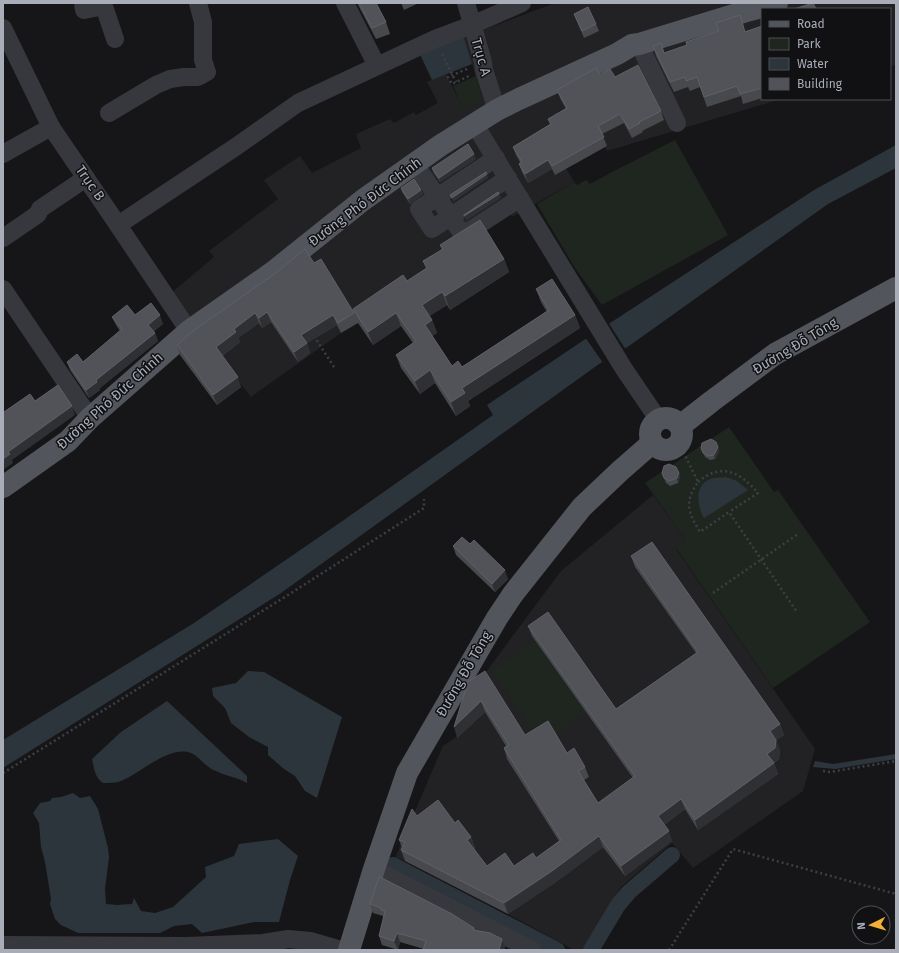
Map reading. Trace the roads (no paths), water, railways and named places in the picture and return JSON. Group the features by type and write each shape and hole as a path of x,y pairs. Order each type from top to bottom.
{"main road":[{"name":"Đường Phó Đức Chính","path":"4,485 68,441 90,418 189,331 274,272 363,200 442,145 497,110 617,54 632,45 777,3"},
{"name":"Đường Đỗ Tông","path":"679,434 712,400 775,354 896,288"},
{"path":"666,418 670,418 675,421 679,434 671,449 666,450 658,448 652,443 650,436 651,428 654,422 666,418"},
{"name":"Đường Đỗ Tông","path":"349,950 374,869 407,773 497,618 513,594 582,507 652,443"}],"street":[{"path":"83,3 84,10 99,8 105,9 116,39"},
{"path":"109,113 156,85 170,79 198,77 207,72 203,60 203,22 198,3"},
{"path":"345,3 377,66"},
{"name":"Trục A","path":"466,3 484,70 497,110"},
{"path":"118,225 231,150 298,102 435,39 472,25 522,3"},
{"name":"Trục B","path":"3,30 51,127 189,331"},
{"path":"639,44 677,124"},
{"path":"475,125 624,369 658,420"},
{"path":"3,154 51,127"},
{"path":"446,238 418,209 496,158"},
{"path":"415,164 450,216 446,238"},
{"path":"3,238 38,214 40,209 86,178"},
{"path":"450,216 508,178"},
{"path":"446,238 520,198"},
{"path":"3,289 8,309 90,418"},
{"path":"374,869 532,950"},
{"path":"3,945 186,946 263,942 288,939 310,941 341,950"}],"water":[{"path":"464,37 472,64 432,80 418,50"},
{"path":"896,145 896,168 828,204 629,346 599,364 281,593 3,768 3,740 194,623 341,522 493,415 487,405 584,340 814,190"},
{"path":"726,477 737,481 748,490 704,518 698,497 701,486 710,479"},
{"path":"248,671 264,672 342,717 317,798 305,791 295,776 284,769 268,755 268,747 249,737 231,723 225,708 213,696 212,688 236,683"},
{"path":"167,701 247,776 247,783 212,770 191,753 182,752 164,756 121,781 115,783 103,783 100,781 95,772 92,759 121,732"},
{"path":"896,754 896,759 835,769 813,767 815,761 833,764"},
{"path":"73,793 80,798 90,796 98,809 109,857 105,889 106,904 132,904 134,898 141,911 155,913 173,907 206,877 205,867 234,856 239,844 278,839 298,856 279,922 254,922 202,933 192,924 174,926 160,933 78,933 61,925 55,919 50,904 51,899 41,847 39,823 33,813 40,803 50,801 52,798"}],"waterway":[{"path":"591,950 618,905 629,892 672,855"},
{"path":"393,865 557,950"}]}
